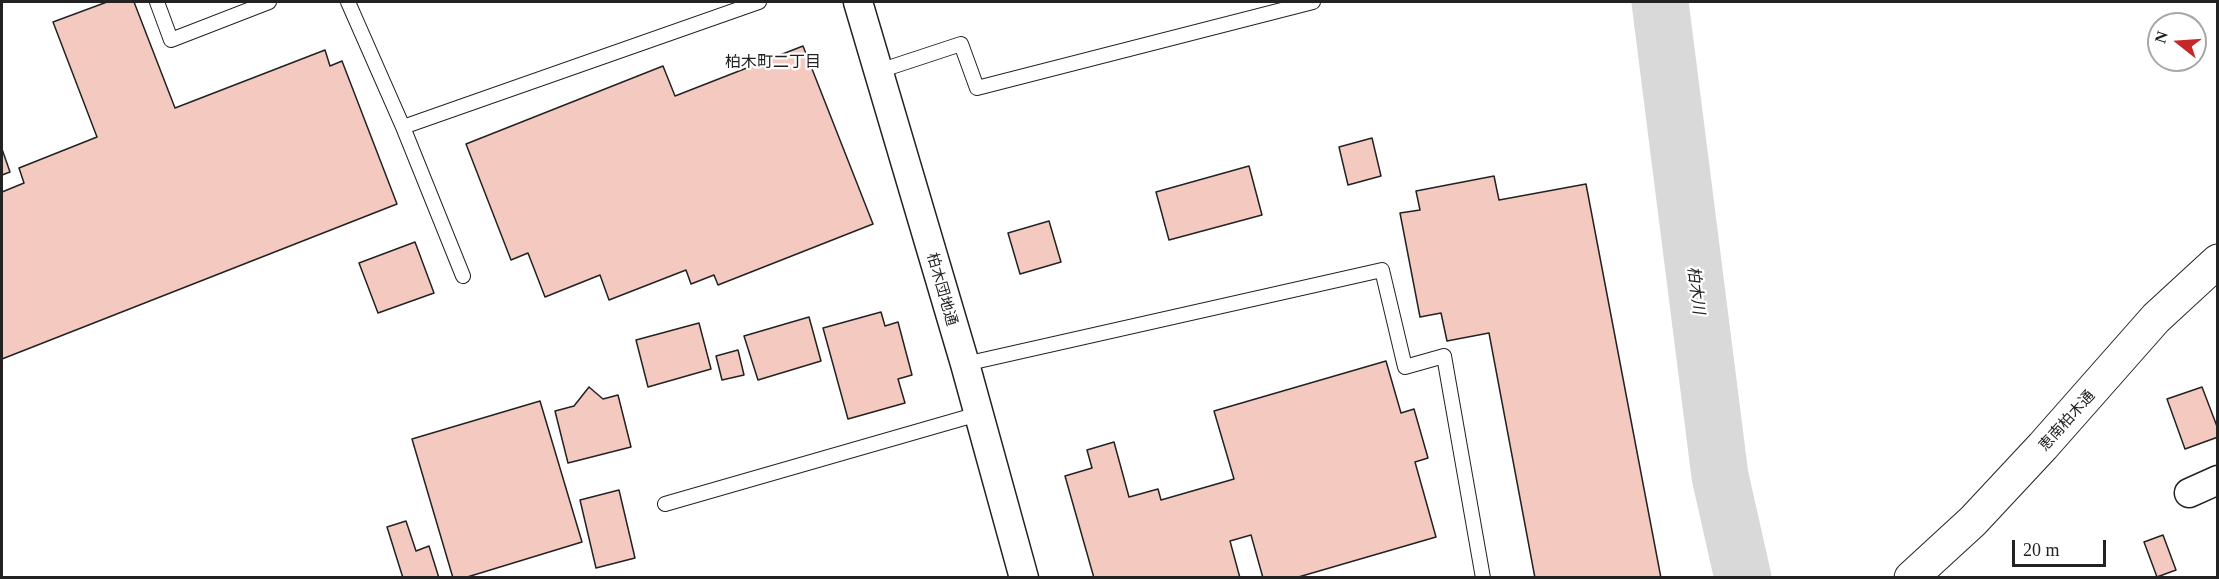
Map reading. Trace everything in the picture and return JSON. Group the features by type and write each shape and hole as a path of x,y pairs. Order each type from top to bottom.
{"street":[{"name":"柏木団地通","path":"858,2 1024,578"},
{"name":"恵南柏木通","path":"1911,578 1973,521 2156,318 2217,261"},
{"path":"2189,493 2217,480"}],"lane":[{"path":"157,2 171,40 269,2"},
{"path":"348,2 403,127 464,276"},
{"path":"403,127 759,2"},
{"path":"879,71 961,44 977,88 1313,2"},
{"path":"964,364 1382,270 1405,367 1444,356 1483,578"},
{"path":"665,504 978,414"}],"building":[{"path":"107,2 134,2 175,108 325,50 330,66 342,61 397,204 2,359 2,192 24,183 19,168 97,137 53,22"},
{"path":"803,46 873,224 718,285 714,275 691,284 686,270 609,300 600,275 545,297 528,253 511,260 466,144 663,66 675,96"},
{"path":"1372,138 1381,176 1348,185 1339,147"},
{"path":"2,149 10,172 2,175"},
{"path":"1249,166 1262,215 1169,240 1156,192"},
{"path":"1494,176 1499,200 1586,184 1661,578 1535,578 1489,333 1447,341 1441,313 1420,317 1400,213 1420,210 1416,191"},
{"path":"1049,221 1061,262 1020,274 1008,233"},
{"path":"415,242 434,293 378,313 359,263"},
{"path":"881,312 885,326 898,322 912,375 898,379 905,403 848,419 823,328"},
{"path":"809,317 821,361 758,380 744,336"},
{"path":"699,323 711,369 648,387 636,340"},
{"path":"738,350 744,375 722,380 716,356"},
{"path":"1386,361 1401,413 1414,409 1428,458 1415,462 1436,537 1295,578 1263,578 1251,535 1230,541 1240,578 1094,578 1065,476 1092,468 1087,450 1114,442 1129,497 1158,489 1161,500 1234,479 1214,411"},
{"path":"589,387 603,399 618,395 631,447 568,463 555,411 574,406"},
{"path":"2202,387 2218,429 2218,437 2185,449 2167,399"},
{"path":"540,401 582,542 464,578 453,578 412,439"},
{"path":"619,490 635,558 596,568 580,500"},
{"path":"406,521 416,551 429,546 439,578 403,578 387,527"},
{"path":"2163,535 2176,570 2157,577 2144,542"}],"waterway":[{"name":"柏木川","path":"1660,2 1720,476 1743,578"}],"district":[{"name":"柏木町二丁目","path":"773,61"}]}
